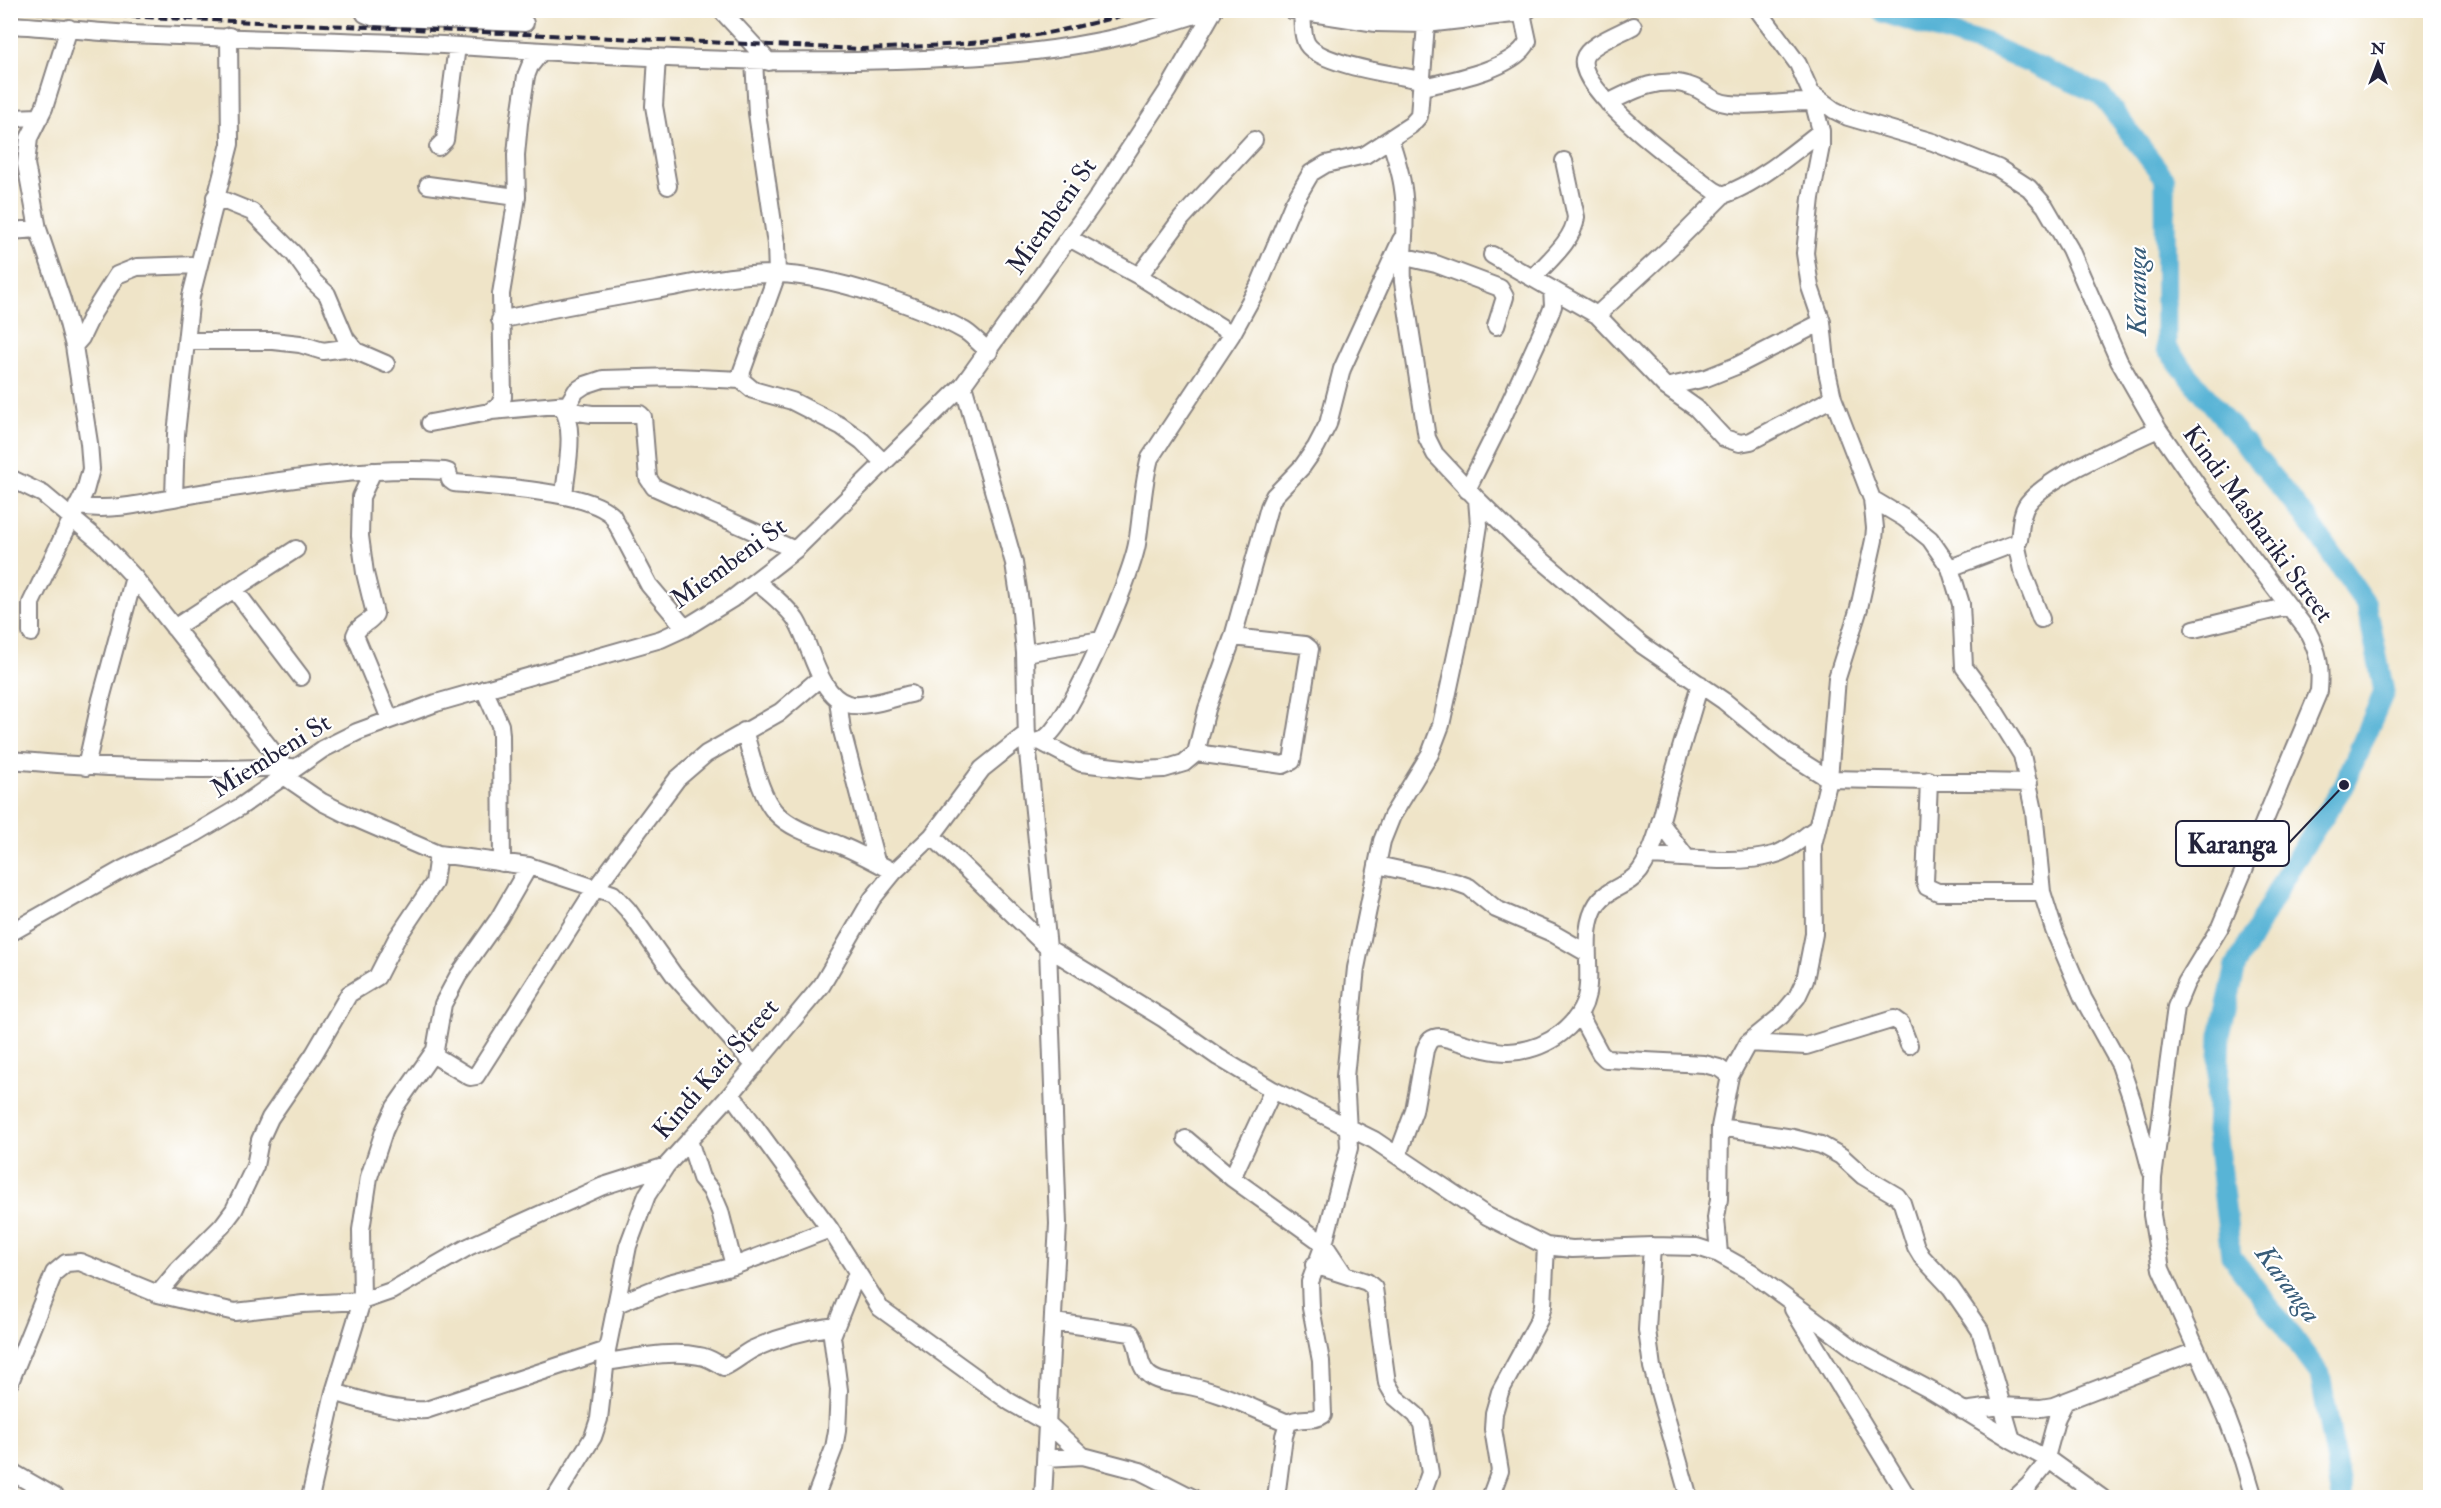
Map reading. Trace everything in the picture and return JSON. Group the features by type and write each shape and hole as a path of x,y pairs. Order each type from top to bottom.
{"street":[{"path":"363,10 365,14 372,17 524,17 533,52 523,90 516,155 517,197 501,294 503,397 499,406 491,411"},
{"path":"721,10 762,61 757,113 774,228 777,274 742,371 741,380"},
{"path":"10,25 129,34 229,36 304,42 457,46 533,52 657,57 762,61 922,60 1020,54 1094,42 1138,33 1212,10"},
{"name":"Miembeni St","path":"10,933 123,869 196,833 240,807 288,770 323,749 390,719 484,689 661,639 685,628 756,581 795,550 884,463 963,384 989,352 1168,90 1212,10"},
{"path":"1719,1254 1716,1218 1719,1199 1720,1127 1730,1076 1748,1043 1781,1016 1797,997 1805,980 1814,934 1812,863 1817,828 1829,779 1837,678 1859,608 1875,528 1872,500 1833,398 1825,362 1822,322 1810,287 1805,254 1811,198 1821,146 1821,131 1813,98 1798,64 1758,10"},
{"path":"1297,11 1376,23 1426,24 1525,12 1528,40 1521,52 1475,74 1422,83 1329,59 1313,51 1305,43 1297,11"},
{"name":"Kindi Kati Street","path":"555,1497 593,1437 599,1419 607,1356 628,1246 647,1195 666,1166 731,1094 822,985 872,899 894,872 932,836 982,769 1031,739 1049,734 1061,718 1121,595 1137,545 1145,474 1150,458 1233,334 1259,285 1293,204 1311,173 1326,164 1365,155 1416,121 1419,116 1426,24"},
{"path":"1633,26 1588,51 1584,58 1586,74 1608,103 1659,150 1723,195"},
{"path":"31,633 31,603 89,482 91,459 74,346 62,300 38,229 26,164 29,138 40,117 57,71 69,28"},
{"path":"174,497 176,434 191,296 230,144 229,36"},
{"path":"438,147 445,140 457,46"},
{"path":"657,57 654,106 668,186"},
{"path":"1608,103 1646,85 1671,83 1692,86 1714,101 1731,104 1813,98"},
{"name":"Kindi Mashariki Street","path":"1813,98 1848,117 1933,142 1998,168 2029,188 2045,206 2070,249 2120,361 2158,429 2206,498 2307,630 2318,651 2321,671 2319,691 2220,927 2186,983 2176,1007 2153,1178 2152,1215 2162,1269 2227,1418 2244,1461 2254,1497"},
{"path":"10,118 40,117"},
{"path":"1597,315 1723,195 1732,192 1774,166 1821,131"},
{"path":"1390,139 1404,189 1404,233 1401,256 1427,438 1435,454 1472,495 1541,559 1642,645 1700,684 1786,752 1829,779 2029,783"},
{"path":"1139,276 1182,218 1254,140"},
{"path":"1533,278 1571,234 1575,224 1576,217 1564,161"},
{"path":"428,185 517,197"},
{"path":"215,197 252,212 294,254 314,282 327,294 346,339 356,351"},
{"path":"10,231 38,229"},
{"path":"1031,739 1081,763 1140,770 1164,769 1184,763 1196,753 1207,709 1233,637 1269,507 1274,496 1316,447 1328,424 1342,369 1371,309 1385,270 1404,233"},
{"path":"1069,238 1139,276 1233,334"},
{"path":"1492,255 1597,315 1666,387 1696,408 1724,438 1740,443 1751,441 1833,398"},
{"path":"1401,256 1436,264 1500,288 1505,297 1496,326"},
{"path":"74,346 81,338 93,313 117,275 137,267 198,266"},
{"path":"500,320 574,303 706,281 777,274 820,281 879,295 908,305 967,332 989,352"},
{"path":"1276,1497 1284,1436 1288,1423 1294,1419 1320,1418 1323,1415 1321,1360 1310,1290 1314,1265 1324,1245 1349,1148 1345,1077 1351,1015 1356,969 1382,841 1392,816 1430,754 1441,725 1479,525 1472,495 1497,430 1550,314 1552,289"},
{"path":"1666,387 1706,378 1736,366 1822,322"},
{"path":"187,340 273,341 300,344 323,351 345,348 386,364"},
{"path":"562,408 570,403 576,391 585,385 603,379 676,377 741,380 753,390 792,401 841,426 862,441 884,463"},
{"path":"963,384 1014,563 1025,653 1048,948 1058,1224 1042,1497"},
{"path":"562,408 569,435 564,496"},
{"path":"430,423 491,411 562,408 592,414 640,414 643,417 648,478 654,488 795,550"},
{"path":"1950,568 2016,543 2019,540 2023,512 2048,485 2158,429"},
{"path":"74,511 373,471 445,471 454,483 564,496 592,504 612,515 649,585 685,628"},
{"path":"373,471 361,497 360,536 364,573 375,614 373,618 358,628 355,635 390,719"},
{"path":"10,478 74,511 134,577 288,770 322,802 438,854 529,866 606,891 619,899 674,975 754,1066"},
{"path":"1872,500 1904,518 1930,539 1950,568 1961,604 1964,668 1986,697 2022,755 2034,811 2042,892 2054,930 2083,998 2120,1065 2153,1178"},
{"path":"2016,543 2022,570 2041,619"},
{"path":"174,628 296,549"},
{"path":"86,767 101,699 134,577"},
{"path":"756,581 796,620 820,678 838,699 848,704 862,705 911,694"},
{"path":"234,589 301,677"},
{"path":"2194,629 2289,606"},
{"path":"1196,753 1282,765 1292,761 1310,649 1305,645 1233,637"},
{"path":"1025,653 1101,640"},
{"path":"432,1054 470,1077 476,1076 595,889 677,779 706,754 780,712 820,678"},
{"path":"1398,1154 1414,1111 1425,1050 1428,1041 1433,1037 1500,1051 1518,1051 1537,1047 1555,1037 1567,1028 1578,1014 1588,988 1587,953 1592,915 1597,903 1608,893 1634,878 1647,856 1660,822 1700,684"},
{"path":"484,689 500,725 502,863"},
{"path":"838,699 842,731 876,861"},
{"path":"744,731 761,783 774,811 785,821 805,832 876,861 894,872"},
{"path":"10,760 86,767 288,770"},
{"path":"1929,780 1927,887 1938,892 2042,892"},
{"path":"1660,822 1686,857"},
{"path":"1647,856 1752,859 1786,850 1817,828"},
{"path":"932,836 1048,948 1164,1019 1218,1057 1273,1090 1398,1154 1487,1216 1546,1246 1593,1249 1652,1246 1697,1247 1719,1254 1751,1272 1860,1353 1932,1391 1963,1412 2048,1459 2102,1497"},
{"path":"158,1294 222,1226 234,1210 255,1166 263,1132 350,994 377,977 397,938 434,883 438,854"},
{"path":"1377,865 1469,887 1496,909 1543,929 1587,953"},
{"path":"310,1497 334,1392 362,1301 361,1230 369,1177 395,1107 437,1044 443,1004 458,976 499,918 529,866"},
{"path":"1578,1014 1600,1053 1606,1059 1704,1064 1719,1068 1730,1076"},
{"path":"1748,1043 1806,1046 1894,1019 1901,1024 1910,1045"},
{"path":"1233,1178 1273,1090"},
{"path":"731,1094 830,1229 879,1308 1010,1402 1047,1423 1083,1456"},
{"path":"1720,1127 1793,1138 1821,1145 1841,1156 1863,1176 1896,1196 1902,1203 1916,1246 1951,1288 1980,1330 2012,1440"},
{"path":"1186,1138 1233,1178 1324,1245 1344,1274"},
{"path":"689,1140 701,1178 711,1190 720,1211 734,1266"},
{"path":"10,1382 54,1273 60,1266 74,1261 158,1294 235,1312 303,1304 362,1301 391,1291 468,1247 593,1190 666,1166"},
{"path":"617,1304 669,1283 734,1266 830,1229"},
{"path":"1490,1497 1500,1471 1493,1428 1494,1413 1500,1392 1539,1320 1543,1306 1546,1246"},
{"path":"1652,1246 1647,1330 1652,1366 1689,1497"},
{"path":"1314,1265 1367,1282 1374,1288 1387,1383 1395,1397 1416,1415 1422,1424 1430,1473 1421,1497"},
{"path":"815,1497 834,1448 837,1431 839,1390 831,1344 835,1326 857,1273"},
{"path":"1788,1300 1828,1370 1908,1497"},
{"path":"1054,1322 1131,1333 1136,1340 1140,1361 1150,1376 1217,1393 1288,1423"},
{"path":"334,1392 388,1407 411,1411 426,1410 607,1356 685,1354 700,1356 724,1366 752,1350 785,1336 835,1326"},
{"path":"1963,1412 2001,1406 2041,1408 2065,1402 2196,1351"},
{"path":"2015,1497 2029,1485 2048,1459 2057,1417 2065,1402"},
{"path":"1046,1458 1083,1456 1140,1471 1193,1497"},
{"path":"10,1471 57,1497"}],"waterway":[{"name":"Karanga","path":"1882,10 1885,13 1990,46 2100,94 2165,179 2166,348 2311,524 2367,606 2384,692 2344,785 2288,871 2236,966 2220,1035 2216,1131 2231,1256 2320,1374 2342,1498"}],"railway":[{"path":"10,11 861,49 959,44 1017,38 1143,10"}],"place":[{"name":"Karanga","path":"2344,785"}]}
